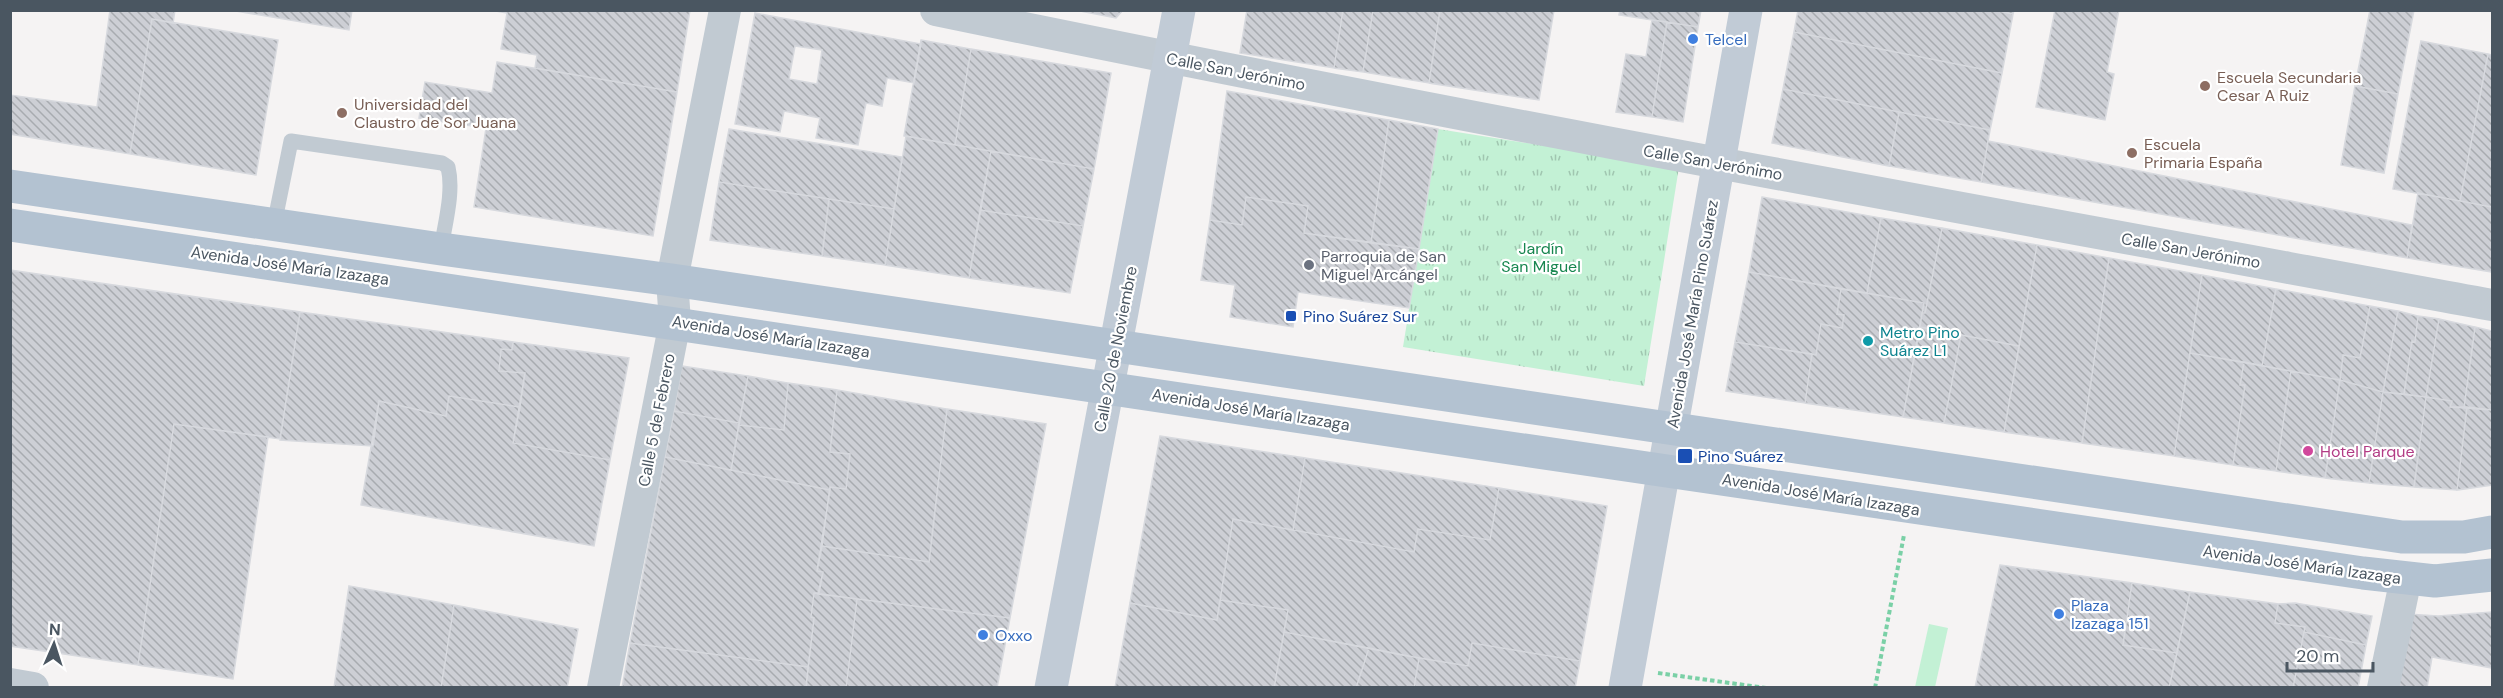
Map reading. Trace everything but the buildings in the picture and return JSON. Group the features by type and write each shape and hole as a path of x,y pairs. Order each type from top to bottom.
{"main road":[{"name":"Calle 20 de Noviembre","path":"1051,687 1179,10"},
{"name":"Avenida José María Pino Suárez","path":"1625,687 1746,10"},
{"path":"10,186 672,280 2402,537 2464,537 2493,532"},
{"name":"Avenida José María Izazaga","path":"10,225 675,322 1909,508 2406,578 2435,581 2493,575"}],"street":[{"name":"Calle 5 de Febrero","path":"603,687 675,322 672,280 725,10"},
{"name":"Calle San Jerónimo","path":"936,10 1170,58 1718,163 2493,305"},
{"path":"2383,687 2406,578"},
{"path":"10,684 33,687"}],"lane":[{"path":"274,225 291,141 442,163 448,167 448,203 441,249"}],"path":[{"path":"1875,687 1909,508"},
{"path":"1654,672 1766,687"}],"green space":[{"name":"Jardín San Miguel","path":"1438,129 1679,167 1644,386 1403,347"},
{"path":"1929,624 1948,628 1935,687 1915,687"}],"place":[{"name":"Telcel","path":"1693,39"},
{"name":"Escuela Secundaria Cesar A Ruiz","path":"2205,86"},
{"name":"Universidad del Claustro de Sor Juana","path":"342,113"},
{"name":"Escuela Primaria España","path":"2132,153"},
{"name":"Parroquia de San Miguel Arcángel","path":"1309,265"},
{"name":"Pino Suárez Sur","path":"1291,316"},
{"name":"Metro Pino Suárez L1","path":"1868,341"},
{"name":"Hotel Parque","path":"2308,451"},
{"name":"Pino Suárez","path":"1685,456"},
{"name":"Plaza Izazaga 151","path":"2059,614"},
{"name":"Oxxo","path":"983,635"}]}
